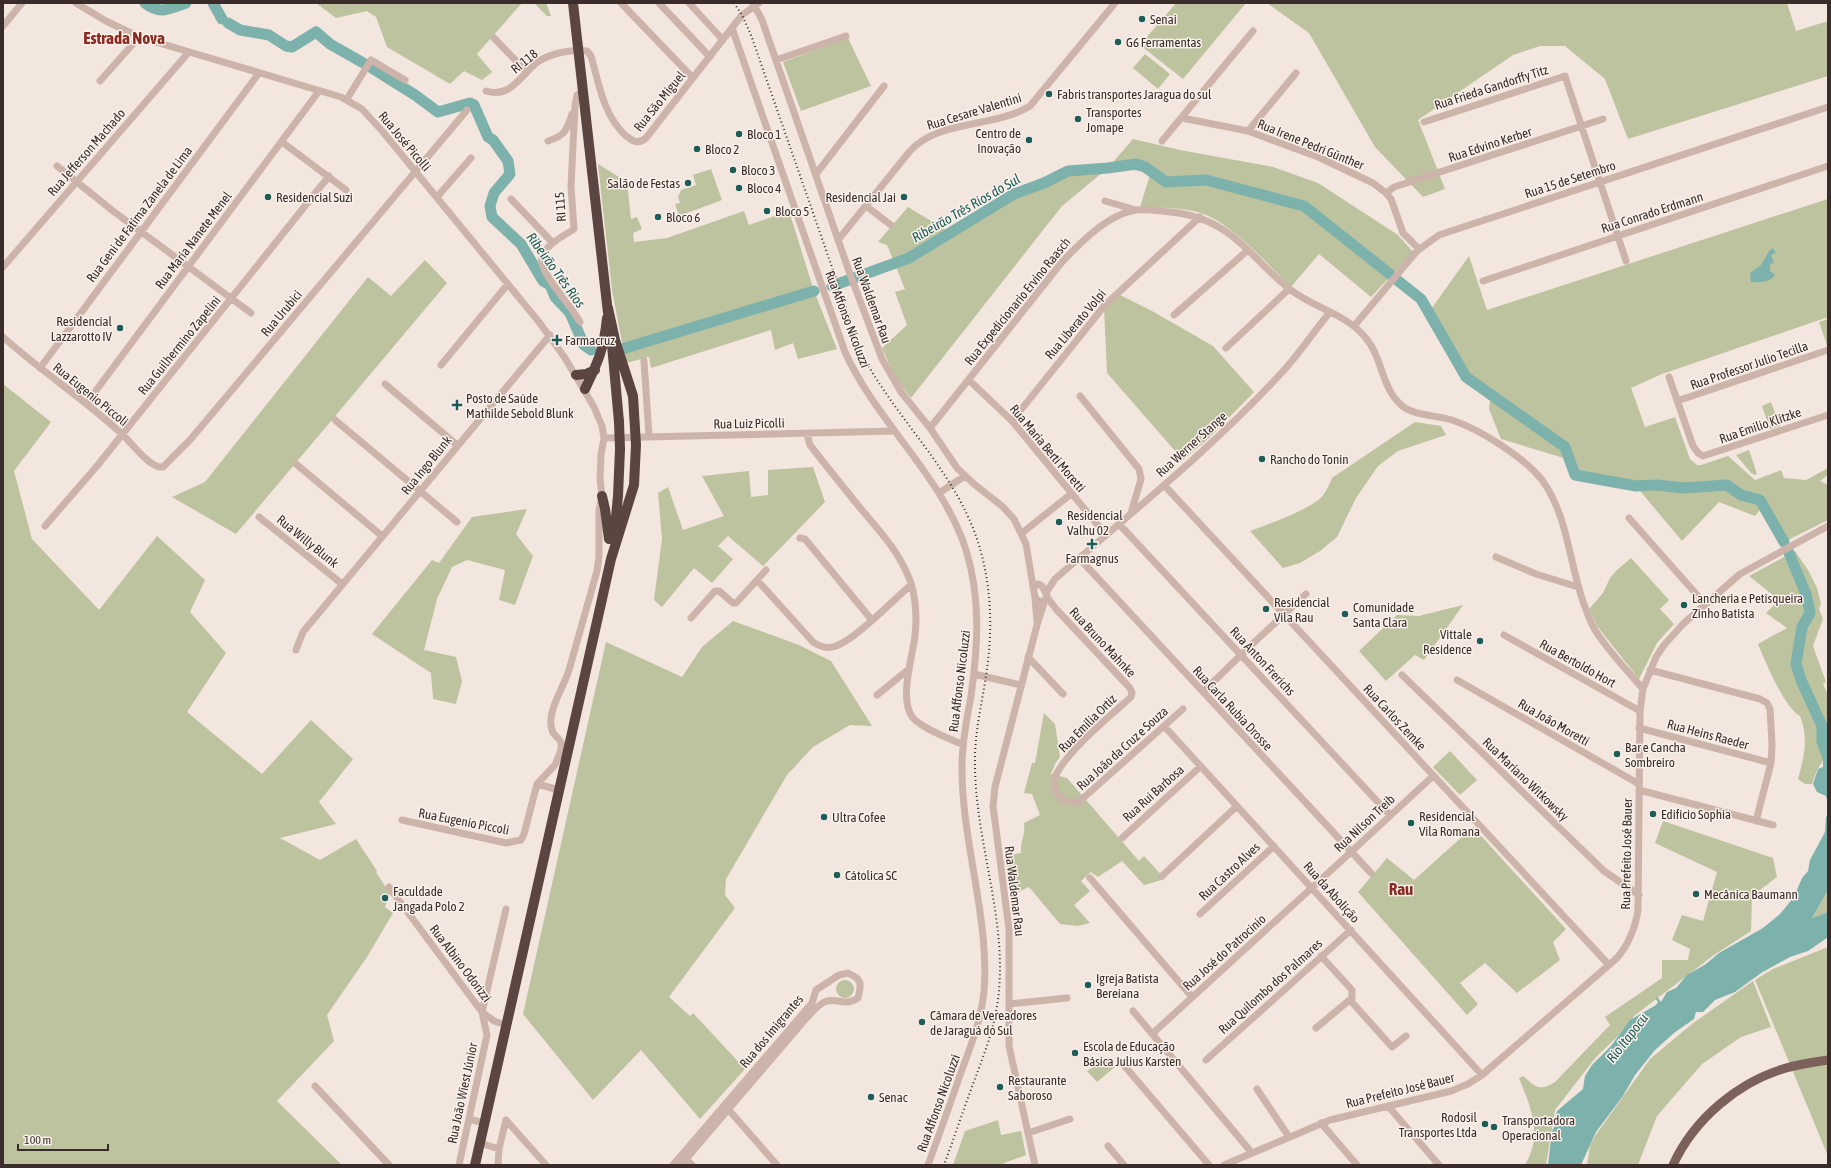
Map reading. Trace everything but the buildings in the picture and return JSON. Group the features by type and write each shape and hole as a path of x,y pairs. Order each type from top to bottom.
{"highway":[{"path":"573,3 608,308 619,422 620,449 618,496 611,557"},
{"path":"585,389 595,370 603,344 608,308"},
{"path":"475,1165 611,557 634,485 635,436 633,396 615,340 608,308"},
{"path":"576,375 586,374 595,370"},
{"path":"602,496 611,557"}],"main road":[{"path":"1674,1165 1687,1142 1700,1124 1718,1106 1733,1094 1756,1080 1781,1070 1828,1060"}],"street":[{"path":"3,26 22,3"},
{"name":"Rua José Picolli","path":"76,3 138,38 346,99 362,109 373,120 550,335 585,389 599,416 604,438"},
{"path":"621,3 695,76"},
{"path":"659,3 710,56"},
{"path":"689,3 723,40"},
{"name":"Rua Cesare Valentini","path":"838,240 910,151 922,140 936,134 1015,113 1030,106 1115,3"},
{"name":"Rua São Miguel","path":"579,50 587,51 591,56 603,99 616,126 630,139 636,142 646,138 742,15 755,4"},
{"name":"Rua Waldemar Rau","path":"755,4 762,20 876,348 901,392 930,428 957,468 1006,510 1022,533 1031,569 1038,585 1035,598 1037,623"},
{"name":"Rua Affonso Nicoluzzi","path":"732,28 845,352 859,380 939,493 961,537 972,573 977,612 974,674 963,747 964,810 983,940 984,994 973,1040 928,1165"},
{"path":"1162,141 1253,31"},
{"path":"776,60 846,36"},
{"path":"100,81 138,38"},
{"path":"494,38 527,72"},
{"name":"RI 118","path":"486,91 497,93 506,91 540,61 551,55 579,50"},
{"path":"674,52 695,76"},
{"name":"Rua Jefferson Machado","path":"3,267 188,53"},
{"path":"346,99 371,60 405,80"},
{"name":"Rua Geni de Fatima Zanela de Lima","path":"40,368 259,73"},
{"path":"1248,131 1296,73"},
{"name":"Rua Frieda Gandorffy Titz","path":"1424,122 1565,76 1582,126"},
{"path":"816,174 884,86"},
{"name":"Rua Maria Nanete Menel","path":"86,404 319,91"},
{"name":"RI 115","path":"580,322 574,311 556,288 541,265 542,256 553,244 574,229 571,186 575,106 577,95 584,92"},
{"path":"548,141 561,137 564,134 575,106"},
{"name":"Rua 15 de Setembro","path":"1354,326 1398,272 1419,249 1439,235 1828,107"},
{"name":"Rua Urubici","path":"163,467 190,440 467,110"},
{"name":"Rua Irene Pedri Günther","path":"1182,118 1248,131 1318,157 1373,183 1391,199 1403,233 1412,244 1419,249"},
{"name":"Rua Edvino Kerber","path":"1386,193 1394,187 1603,119"},
{"path":"1582,126 1626,261"},
{"path":"282,142 346,190"},
{"path":"437,197 470,158"},
{"path":"57,166 187,267 251,313"},
{"name":"Rua Conrado Erdmann","path":"1483,281 1828,166"},
{"name":"Rua Guilhermino Zapelini","path":"45,526 97,466 121,434 329,176"},
{"path":"511,199 553,244"},
{"path":"1105,201 1136,210"},
{"path":"866,206 891,225"},
{"name":"Rua Expedicionario Ervino Raasch","path":"930,428 1067,257 1082,242 1104,224 1128,212 1136,210 1176,212 1200,217 1231,235 1289,289 1308,302 1330,312 1354,326 1373,347 1391,393 1400,404 1408,410 1468,426 1526,464 1542,481 1553,498 1566,536 1578,586 1594,630 1643,689"},
{"name":"Rua Liberato Volpi","path":"1012,421 1105,305 1200,217"},
{"path":"1174,315 1248,250"},
{"path":"441,365 508,284"},
{"path":"1226,348 1289,289"},
{"name":"Rua Werner Stange","path":"1038,585 1055,579 1202,452 1286,367 1330,312"},
{"name":"Rua Ingo Blunk","path":"296,650 303,632 550,335"},
{"name":"Rua Eugenio Piccoli","path":"3,337 121,434 152,465 159,468 163,467"},
{"name":"Rua Professor Julio Tecilla","path":"1677,401 1828,350"},
{"path":"644,361 649,436"},
{"path":"1668,377 1677,401"},
{"name":"Rua Maria Berti Moretti","path":"968,380 1012,421 1106,535"},
{"path":"384,384 458,445"},
{"path":"1080,396 1140,472 1141,479 1131,514"},
{"name":"Rua Emilio Klitzke","path":"1677,401 1693,446 1700,454 1707,456 1828,415"},
{"path":"335,420 457,522"},
{"name":"Rua Luiz Picolli","path":"604,438 635,436 807,434 894,431"},
{"path":"807,434 810,445 894,550 912,584 915,608 915,633 907,685 907,705 912,717 924,726 963,747"},
{"path":"570,742 554,736 551,728 552,715 555,702 565,684 593,587 599,557 598,528 602,496 600,479 604,438"},
{"path":"296,464 382,536"},
{"path":"939,493 965,476"},
{"name":"Rua Carlos Zemke","path":"1164,485 1609,965"},
{"path":"1022,533 1071,494"},
{"name":"Rua Willy Blunk","path":"259,517 342,584"},
{"path":"1629,518 1705,604"},
{"name":"Rua Anton Frerichs","path":"1119,524 1390,815"},
{"name":"Rua Prefeito José Bauer","path":"1224,1165 1321,1123 1460,1088 1482,1075 1622,952 1634,931 1638,910 1640,711 1643,689 1656,657 1671,636 1730,582 1750,568 1828,526"},
{"path":"800,538 805,539 872,619"},
{"path":"599,557 611,557"},
{"path":"1496,557 1536,574 1578,586"},
{"name":"Rua Carla Rubia Drosse","path":"1079,558 1370,873"},
{"path":"691,618 714,592 719,591 733,603 736,603 766,570"},
{"name":"Rua Werner Stange","path":"1045,599 1055,579"},
{"path":"757,580 813,642 824,648 837,646 851,637 912,584"},
{"path":"1035,598 1038,602 1045,599 1038,585"},
{"path":"1203,692 1306,594"},
{"name":"Rua Waldemar Rau","path":"1035,1165 1009,1046 1009,929 993,806 995,786 1037,623 1045,599"},
{"name":"Rua Bruno Mahnke","path":"1045,599 1056,608 1130,688 1132,692"},
{"name":"Rua Bertoldo Hort","path":"1504,636 1640,711"},
{"path":"1028,657 1063,694"},
{"path":"877,695 909,669"},
{"path":"1650,670 1760,699 1767,703 1770,709 1772,745 1771,763 1756,820"},
{"path":"974,674 1021,685"},
{"name":"Rua Mariano Witkowsky","path":"1402,675 1604,872 1639,895"},
{"name":"Rua João Moretti","path":"1457,680 1639,787 1773,825"},
{"name":"Rua Emilia Ortiz","path":"1059,770 1081,744 1130,697 1132,692"},
{"name":"Rua João da Cruz e Souza","path":"1059,770 1055,775 1054,784 1056,793 1067,802 1073,803 1080,801 1183,709"},
{"name":"Rua da Abolição","path":"1164,726 1482,1075"},
{"name":"Rua Heins Raeder","path":"1639,728 1771,763"},
{"path":"923,729 963,747"},
{"path":"559,739 561,750 558,759 555,765 537,784 559,790"},
{"name":"Rua Rui Barbosa","path":"1122,838 1201,766"},
{"name":"Rua Nilson Treib","path":"1312,888 1433,776"},
{"name":"Rua Eugenio Piccoli","path":"402,820 506,843 521,840 524,834 537,784"},
{"path":"1162,876 1237,806"},
{"name":"Rua Castro Alves","path":"1200,914 1274,846"},
{"path":"1090,878 1192,997"},
{"name":"Rua Albino Odorizzi","path":"390,886 482,1012 494,1021 506,1025"},
{"name":"Rua José do Patrocinio","path":"1152,1034 1312,888"},
{"name":"Rua João Wiest Júnior","path":"459,1165 487,1035 482,1012 506,909"},
{"name":"Rua Quilombo dos Palmares","path":"1206,1060 1350,930"},
{"path":"1316,1028 1350,1000 1353,995 1352,990 1322,956"},
{"name":"Rua dos Imigrantes","path":"673,1165 684,1157 728,1109 820,1004 829,1000 849,1002 858,998 860,989 857,978 852,974 844,974 816,990 812,1003 684,1157 681,1165"},
{"path":"1009,1004 1067,998"},
{"path":"1350,1000 1392,1047 1406,1036"},
{"path":"1133,1011 1252,1153"},
{"path":"1122,1063 1209,1165"},
{"path":"315,1086 389,1165"},
{"path":"1257,1089 1289,1136"},
{"path":"1388,1106 1439,1165"},
{"path":"728,1109 777,1165"},
{"path":"469,1119 484,1123"},
{"path":"1028,1133 1070,1119"},
{"path":"498,1165 499,1149 506,1120 546,1165"},
{"path":"1321,1123 1357,1165"},
{"path":"480,1143 499,1149"},
{"path":"1108,1146 1124,1165"},
{"path":"684,1157 692,1165"}],"green space":[{"path":"316,3 522,3 477,54 492,72 482,80 464,71 450,84 387,47 376,17 367,11 336,18"},
{"path":"534,3 546,3 551,16 547,16"},
{"path":"1176,3 1246,3 1183,79 1140,45"},
{"path":"1267,3 1787,3 1796,31 1828,21 1828,76 1628,139 1605,79 1565,46 1540,46 1513,55 1418,120 1445,189 1423,197 1375,147 1309,33"},
{"path":"848,38 871,86 801,111 783,62"},
{"path":"1145,54 1170,74 1158,89 1133,68"},
{"path":"1133,139 1180,150 1273,167 1318,183 1398,235 1413,252 1371,297 1319,254 1291,287 1249,245 1213,218 1201,213 1186,210 1140,207 1150,175 1141,171 1108,168"},
{"path":"598,164 627,182 631,219 637,217 642,229 633,233 634,242 667,238 744,211 749,225 789,211 814,291 837,349 798,359 793,343 775,350 771,330 651,368 649,357 626,363 612,290"},
{"path":"1108,168 1062,206 911,398 896,380 882,348 907,325 895,292 905,289 887,245 878,242 908,207 951,233 1014,194 1044,183 1068,171"},
{"path":"711,169 722,200 679,216 675,204 680,203 678,197 681,190 696,185 693,175"},
{"path":"1828,199 1828,317 1662,374 1631,388 1645,427 1675,417 1690,459 1697,465 1728,456 1755,480 1781,470 1784,478 1806,480 1828,468 1828,475 1820,481 1828,485 1828,520 1784,542 1763,506 1755,516 1719,502 1682,541 1636,486 1575,475 1570,460 1501,439 1489,409 1491,394 1466,377 1429,312 1469,256 1487,310"},
{"path":"425,260 447,283 236,534 172,497 205,482 368,277 391,296"},
{"path":"1120,295 1152,311 1213,346 1254,392 1208,439 1183,460 1107,373 1104,307"},
{"path":"1828,319 1828,345 1827,345 1819,322"},
{"path":"3,384 51,422 14,471 32,539 99,610 157,536 205,580 190,612 226,653 187,712 262,774 311,720 353,759 319,802 336,824 280,838 320,860 356,839 390,894 385,907 393,913 367,957 327,1015 334,1041 277,1101 342,1165 3,1165"},
{"path":"1771,402 1780,426 1770,429 1762,406"},
{"path":"1415,422 1441,426 1446,435 1398,451 1378,466 1356,498 1337,537 1320,551 1300,563 1283,568 1250,531 1293,514 1317,501 1326,491 1332,478"},
{"path":"1749,450 1757,474 1755,475 1751,473 1736,455"},
{"path":"813,467 825,502 763,566 728,536 718,546 733,559 712,583 694,568 662,607 654,600 662,539 658,493 668,487 683,530 724,516 702,476 749,471 751,497 768,495 768,470"},
{"path":"527,509 516,534 533,556 515,605 499,600 505,570 467,560 452,567 437,599 424,650 456,657 462,681 456,704 433,699 431,673 372,634 432,560 439,563 472,517"},
{"path":"1795,551 1808,570 1817,588 1821,604 1819,609 1823,619 1813,646 1826,682 1823,684 1828,695 1828,753 1817,770 1812,784 1805,784 1798,779 1805,748 1803,724 1800,716 1794,712 1782,695 1758,644 1787,628 1766,613 1779,600 1749,576"},
{"path":"1631,558 1669,600 1660,609 1674,624 1657,643 1639,679 1597,626 1589,609 1603,593 1610,578"},
{"path":"1463,605 1424,660 1415,655 1386,681 1359,651 1397,615 1419,616"},
{"path":"733,621 799,645 831,661 872,726 850,725 813,747 787,775 726,879 725,895 735,908 669,997 690,1016 693,1013 745,1069 700,1119 641,1050 593,1100 523,1014 606,642 682,677 702,647"},
{"path":"1044,713 1055,724 1060,757 1051,774 1067,778 1139,861 1144,856 1165,879 1144,885 1122,861 1098,877 1091,872 1081,881 1090,891 1074,905 1090,923 1078,926 1060,924 1029,887 1012,895 1006,856 1021,853 1024,823 1040,815 1032,794 1024,793 1032,763 1035,763"},
{"path":"1450,751 1477,780 1460,795 1433,767"},
{"path":"1663,821 1773,858 1777,877 1752,896 1751,931 1714,955 1634,1016 1617,1037 1596,1057 1555,1110 1546,1165 1525,1165 1533,1143 1534,1132 1528,1100 1519,1078 1523,1076 1538,1087 1545,1087 1555,1082 1610,1025 1605,1017 1662,978 1662,960 1688,960 1690,949 1672,940 1682,915 1703,921 1717,872 1655,843"},
{"path":"1473,827 1566,929 1553,942 1560,960 1517,993 1485,963 1460,983 1478,1004 1467,1015 1358,892 1387,858 1414,880"},
{"path":"1828,890 1828,912 1812,918"},
{"path":"1828,947 1828,1156 1755,980 1773,969"},
{"path":"845,980 851,983 854,989 851,995 845,998 839,995 836,989 839,983"},
{"path":"1753,981 1771,1027 1741,1037 1702,1064 1657,1116 1638,1165 1587,1165 1590,1146 1595,1136 1650,1059 1692,1024"},
{"path":"1108,1057 1115,1067 1097,1082 1087,1071"},
{"path":"998,1120 1001,1135 1021,1131 1026,1155 1004,1163 1004,1165 953,1165 965,1131"}],"water":[{"path":"1773,248 1776,253 1771,255 1774,263 1770,264 1770,271 1775,275 1764,282 1751,282 1750,273 1761,265 1769,251"},
{"path":"1828,755 1828,803 1826,796 1817,792 1813,784 1818,769 1823,767 1823,760"},
{"name":"Rio Itapocu","path":"1828,814 1828,890 1812,918 1828,912 1827,938 1808,951 1790,957 1761,973 1735,992 1715,1000 1703,1012 1696,1012 1694,1019 1674,1033 1655,1050 1635,1075 1623,1096 1596,1132 1581,1165 1548,1165 1552,1131 1555,1126 1557,1111 1583,1089 1585,1076 1592,1065 1611,1046 1630,1020 1656,1005 1658,1002 1656,999 1657,997 1661,1002 1667,992 1676,988 1687,975 1706,964 1719,953 1763,928 1780,914 1794,897 1802,878 1808,871 1810,860 1825,832 1826,817"}],"waterway":[{"name":"Ribeirão Três Rios","path":"145,3 160,10 169,9 186,3"},
{"name":"Ribeirão Três Rios","path":"213,3 222,19"},
{"name":"Ribeirão Três Rios","path":"228,23 240,30 269,35 286,46 292,47 316,32 330,44 365,64"},
{"name":"Ribeirão Três Rios","path":"372,68 415,95 438,112 470,103 474,105 488,137 493,140 508,161 510,174 494,193 490,206 492,217 521,244 543,281 550,285 555,297 570,313 584,345 591,350"},
{"name":"Ribeirão Três Rios do Sul","path":"832,286 909,258 1014,194 1044,183 1068,171 1136,164 1145,167 1166,182 1206,180 1304,206 1391,275"},
{"name":"Ribeirão Três Rios do Sul","path":"1397,280 1421,299 1466,377 1565,447 1575,475 1636,486 1657,485 1684,488 1727,485 1741,495 1760,500 1784,542"},
{"name":"Ribeirão Três Rios","path":"622,349 814,291"},
{"name":"Ribeirão Três Rios do Sul","path":"1789,553 1806,594 1810,613 1802,627 1796,664 1801,680 1822,726 1822,741 1828,758"}],"railway":[{"path":"734,3 742,15 751,35 863,356 892,402 925,446 955,492 968,516 978,542 986,573 990,605 990,637 987,669 976,736 975,759 978,811 992,890 999,942 1000,968 998,999 989,1041 944,1165"}],"place":[{"name":"Senai","path":"1142,19"},
{"name":"G6 Ferramentas","path":"1118,42"},
{"name":"Fabris transportes Jaragua do sul","path":"1049,94"},
{"name":"Transportes Jomape","path":"1078,119"},
{"name":"Bloco 1","path":"739,134"},
{"name":"Centro de Inovação","path":"1029,140"},
{"name":"Bloco 2","path":"697,149"},
{"name":"Bloco 3","path":"733,170"},
{"name":"Salão de Festas","path":"688,183"},
{"name":"Bloco 4","path":"739,188"},
{"name":"Residencial Suzi","path":"268,197"},
{"name":"Residencial Jai","path":"904,197"},
{"name":"Bloco 5","path":"767,211"},
{"name":"Bloco 6","path":"658,217"},
{"name":"Residencial Lazzarotto IV","path":"120,328"},
{"name":"Farmacruz","path":"557,340"},
{"name":"Posto de Saúde Mathilde Sebold Blunk","path":"457,405"},
{"name":"Rancho do Tonin","path":"1262,459"},
{"name":"Residencial Valhu 02","path":"1059,522"},
{"name":"Farmagnus","path":"1092,544"},
{"name":"Lancheria e Petisqueira Zinho Batista","path":"1684,605"},
{"name":"Residencial Vila Rau","path":"1266,609"},
{"name":"Comunidade Santa Clara","path":"1345,614"},
{"name":"Vittale Residence","path":"1480,641"},
{"name":"Bar e Cancha Sombreiro","path":"1617,754"},
{"name":"Edifício Sophia","path":"1653,814"},
{"name":"Ultra Cofee","path":"824,817"},
{"name":"Residencial Vila Romana","path":"1411,823"},
{"name":"Cátolica SC","path":"837,875"},
{"name":"Mecânica Baumann","path":"1696,894"},
{"name":"Faculdade Jangada Polo 2","path":"385,898"},
{"name":"Igreja Batista Bereiana","path":"1088,985"},
{"name":"Câmara de Vereadores de Jaraguá do Sul","path":"922,1022"},
{"name":"Escola de Educação Básica Julius Karsten","path":"1075,1053"},
{"name":"Restaurante Saboroso","path":"1000,1087"},
{"name":"Senac","path":"871,1097"},
{"name":"Rodosil Transportes Ltda","path":"1485,1124"},
{"name":"Transportadora Operacional","path":"1494,1127"}],"district":[{"name":"Estrada Nova","path":"124,38"},
{"name":"Rau","path":"1401,889"}]}
